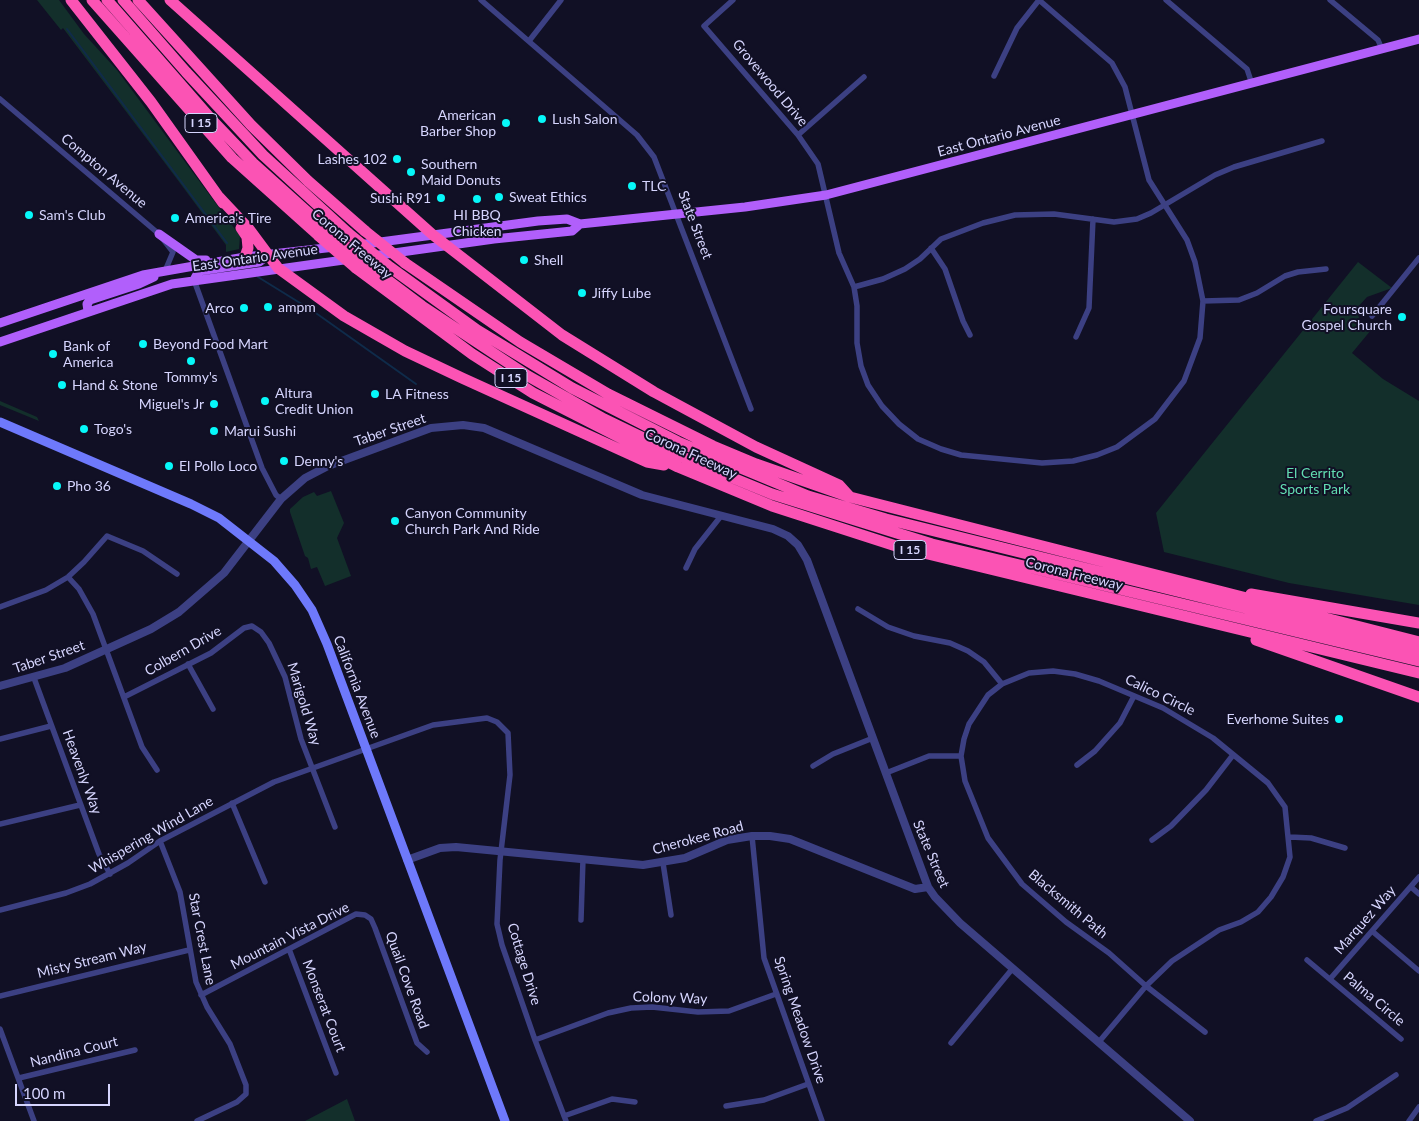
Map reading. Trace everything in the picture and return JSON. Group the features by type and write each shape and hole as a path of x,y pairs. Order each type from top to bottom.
{"highway":[{"path":"71,0 151,102 247,237 248,248 245,257"},
{"name":"Corona Freeway","path":"92,0 232,158 356,268 472,354 533,393 678,467 780,509 899,547 1419,673"},
{"path":"108,0 246,156 370,266 422,306 528,376 618,426 690,460 772,494 932,544 1419,662"},
{"path":"123,0 186,72 263,155 348,233 387,265 477,330 572,388 678,442 808,496 904,524 1419,651"},
{"name":"Corona Freeway","path":"138,0 251,125 308,181 365,231 405,263 520,342 608,394 722,449 850,497 1419,642"},
{"path":"170,0 433,235 562,335 654,392 756,447 838,485 850,497"},
{"path":"219,197 249,229 278,268 344,316 405,351 647,462 678,467"},
{"path":"1159,577 1419,623"},
{"path":"1149,608 1274,646 1419,697"},
{"path":"1341,644 1419,666"}],"main road":[{"name":"East Ontario Avenue","path":"0,323 162,271 245,257 538,221 567,219 580,224 826,195 1419,39"},
{"path":"510,237 534,230 538,221"},
{"name":"East Ontario Avenue","path":"0,342 172,284 447,245 572,231 580,224"},
{"path":"159,234 196,260 223,261"},
{"path":"194,280 199,271 259,262 268,255"},
{"path":"88,311 87,304 90,300 139,284 162,271"},
{"name":"California Avenue","path":"0,422 191,504 219,518 250,541 279,567 295,585 312,610 366,748 505,1121"}],"street":[{"name":"State Street","path":"481,0 637,135 654,157 751,409"},
{"path":"529,41 562,0"},
{"name":"Grovewood Drive","path":"732,0 704,26 798,135 818,164 839,253 854,287 857,306 857,343 862,366 868,385 882,406 899,424 918,439 961,455 1042,463 1073,461 1097,455 1117,447 1155,419 1184,381 1200,338 1203,301 1195,262 1188,240 1163,205 1149,180 1124,88 1112,63 1039,0"},
{"path":"994,76 1017,28 1039,0"},
{"path":"1166,0 1247,69 1252,84"},
{"path":"1330,0 1378,40 1382,49"},
{"path":"798,135 864,77"},
{"name":"Compton Avenue","path":"0,99 159,234 173,252 162,271"},
{"path":"854,287 883,279 905,269 920,260 941,239 954,233 1015,215 1054,214 1114,222 1137,219 1215,175 1234,167 1322,141"},
{"path":"1076,337 1089,308 1093,219"},
{"path":"931,248 945,269 962,321 970,335"},
{"path":"1372,316 1419,258"},
{"path":"1203,301 1240,300 1257,293 1285,276 1298,272 1326,269"},
{"path":"194,280 262,468 276,494 281,499"},
{"name":"Taber Street","path":"0,686 65,668 151,629 179,612 224,573 281,499 306,478 328,466 423,430 464,425 484,428 642,495 773,529 788,536"},
{"path":"686,568 696,549 721,516"},
{"path":"0,607 46,590 68,577 107,536 143,550 177,574"},
{"name":"State Street","path":"788,536 798,545 808,560 928,887 934,897 960,923 1190,1121"},
{"path":"68,577 85,599 107,650 142,747 157,770"},
{"path":"858,609 888,627 914,636 950,643 968,650 984,662 1002,684"},
{"name":"Colbern Drive","path":"124,698 211,653 244,628 252,626"},
{"name":"Marigold Way","path":"252,626 261,632 269,643 285,676 294,717 336,827"},
{"path":"188,664 213,709"},
{"name":"Calico Circle","path":"1002,684 1028,673 1053,671 1099,681 1163,708 1191,724 1268,783 1285,807 1290,837 1290,857 1283,877 1271,897 1258,912 1199,942 1172,962 1146,986 1098,1043"},
{"name":"Heavenly Way","path":"34,678 80,805 99,854 110,874"},
{"name":"Blacksmith Path","path":"1002,684 988,695 978,707 969,724 961,756 965,782 974,808 988,838 1022,884 1205,1032"},
{"path":"1078,765 1095,751 1120,723 1134,696"},
{"name":"Whispering Wind Lane","path":"0,910 66,893 110,874 160,840 274,782 433,725 487,718 497,722"},
{"name":"Cottage Drive","path":"497,722 508,733 510,775 501,851 498,924 502,945 565,1119"},
{"path":"0,739 51,726"},
{"path":"813,766 833,754 873,738"},
{"path":"1152,840 1171,826 1206,790 1233,755"},
{"path":"886,773 929,756 961,756"},
{"path":"232,803 265,882"},
{"path":"0,824 80,805"},
{"name":"Cherokee Road","path":"407,860 440,848 456,847 643,865 684,858 727,840 752,836 790,839 915,889 928,887"},
{"name":"Spring Meadow Drive","path":"752,836 764,958 822,1121"},
{"path":"1290,837 1311,838 1345,848"},
{"name":"Star Crest Lane","path":"160,840 180,892 190,950 201,995 230,1044 246,1085 246,1094 237,1102 196,1121"},
{"path":"581,920 583,859"},
{"path":"663,863 671,915"},
{"name":"Marquez Way","path":"1330,979 1419,877"},
{"path":"1411,887 1419,894"},
{"name":"Mountain Vista Drive","path":"201,995 356,914 364,915"},
{"name":"Quail Cove Road","path":"364,915 370,919 375,928 417,1043 427,1052"},
{"path":"1372,931 1419,972"},
{"name":"Monserat Court","path":"288,949 336,1073"},
{"name":"Misty Stream Way","path":"0,996 190,950"},
{"name":"Palma Circle","path":"1307,960 1401,1039"},
{"path":"951,1043 1013,968"},
{"name":"Colony Way","path":"535,1040 608,1012 652,1007 698,1012 729,1011 776,994"},
{"path":"0,1029 34,1121"},
{"name":"Nandina Court","path":"19,1078 135,1050"},
{"path":"1316,1121 1356,1102 1396,1075"},
{"path":"726,1106 764,1100 808,1084"},
{"path":"565,1119 612,1099 635,1102"},
{"path":"1409,1121 1419,1107"}],"green space":[{"path":"37,0 59,0 84,34 117,70 240,236 239,249 226,252 226,245 177,179 63,28 61,30"},
{"name":"El Cerrito Sports Park","path":"1358,262 1392,288 1367,297 1355,310 1361,321 1376,324 1352,353 1383,379 1419,401 1419,605 1289,583 1164,552 1156,513"},
{"path":"0,401 37,417 39,421 0,405"},
{"path":"331,491 344,523 337,538 351,576 325,586 317,567 311,569 308,558 305,556 290,509 303,497 314,492 317,496"},
{"path":"347,1099 355,1121 305,1121"}],"waterway":[{"path":"67,29 227,243"},
{"path":"258,277 313,311 416,384"}],"place":[{"name":"Lush Salon","path":"542,119"},
{"name":"American Barber Shop","path":"506,123"},
{"name":"Lashes 102","path":"397,159"},
{"name":"Southern Maid Donuts","path":"411,172"},
{"name":"TLC","path":"632,186"},
{"name":"Sweat Ethics","path":"499,197"},
{"name":"Sushi R91","path":"441,198"},
{"name":"HI BBQ Chicken","path":"477,199"},
{"name":"Sam's Club","path":"29,215"},
{"name":"America's Tire","path":"175,218"},
{"name":"Shell","path":"524,260"},
{"name":"Jiffy Lube","path":"582,293"},
{"name":"ampm","path":"268,307"},
{"name":"Arco","path":"244,308"},
{"name":"Foursquare Gospel Church","path":"1402,317"},
{"name":"Beyond Food Mart","path":"143,344"},
{"name":"Bank of America","path":"53,354"},
{"name":"Tommy's","path":"191,361"},
{"name":"Hand & Stone","path":"62,385"},
{"name":"LA Fitness","path":"375,394"},
{"name":"Altura Credit Union","path":"265,401"},
{"name":"Miguel's Jr","path":"214,404"},
{"name":"Togo's","path":"84,429"},
{"name":"Marui Sushi","path":"214,431"},
{"name":"Denny's","path":"284,461"},
{"name":"El Pollo Loco","path":"169,466"},
{"name":"Pho 36","path":"57,486"},
{"name":"Canyon Community Church Park And Ride","path":"395,521"},
{"name":"Everhome Suites","path":"1339,719"}]}
